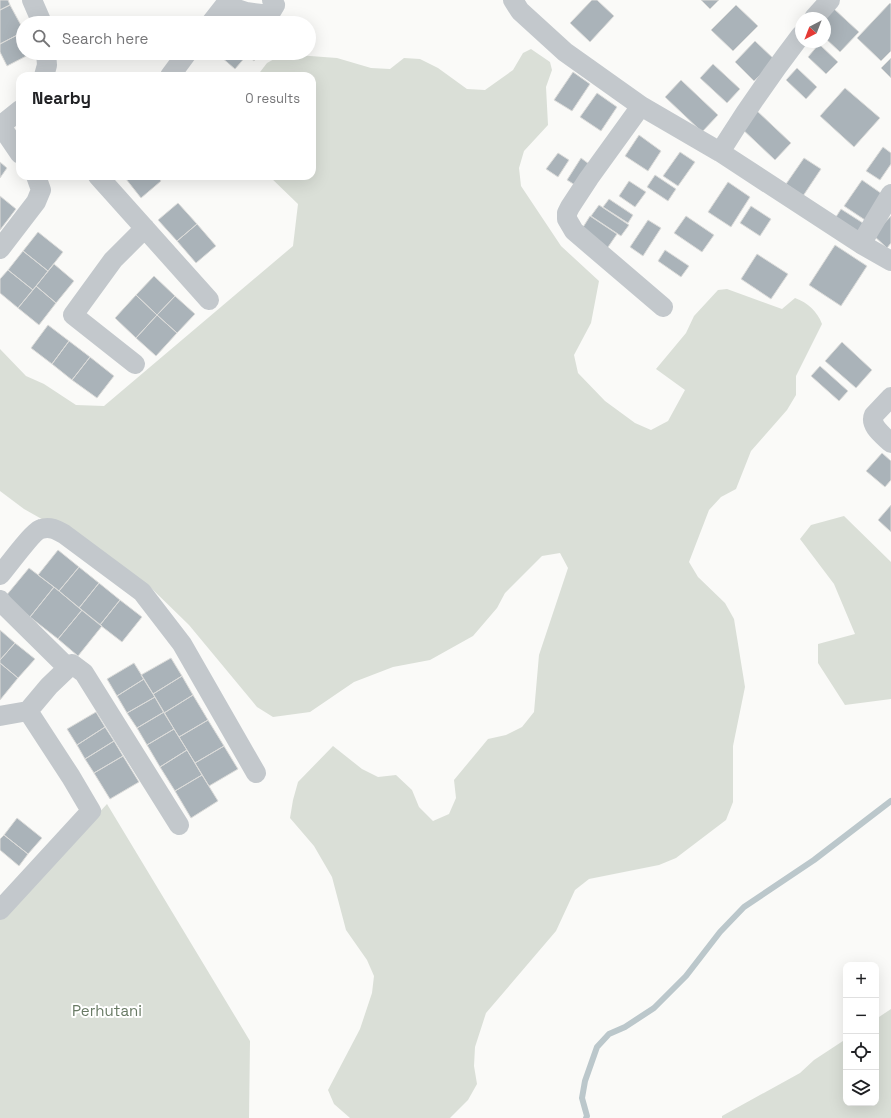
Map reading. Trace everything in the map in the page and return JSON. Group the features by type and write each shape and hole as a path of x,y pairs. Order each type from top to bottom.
{"street":[{"path":"32,0 39,16"},
{"path":"216,16 225,5 246,12 269,15 275,5 272,0"},
{"path":"513,0 520,11 566,52 641,106 720,152 861,244 891,261"},
{"path":"819,12 830,0"},
{"path":"720,152 775,69 795,43"},
{"path":"45,72 47,60"},
{"path":"173,72 182,60"},
{"path":"641,106 589,178 570,207 567,213 567,218 574,231 663,307"},
{"path":"16,113 0,126 16,148"},
{"path":"0,249 36,202 41,190 37,180"},
{"path":"102,180 209,300"},
{"path":"861,244 891,194"},
{"path":"135,364 73,315 113,260 145,228"},
{"path":"891,397 872,418 877,429 891,443"},
{"path":"0,575 40,529 52,528 64,534 142,592 182,644 256,773"},
{"path":"0,600 68,668"},
{"path":"0,716 28,711 48,686 72,664 84,673 179,825"},
{"path":"0,910 91,811 71,777 28,711"}],"green space":[{"path":"531,49 550,62 552,70 546,87 548,125 524,151 519,168 521,186 561,246 599,281 591,323 574,355 578,373 605,401 635,423 651,430 668,421 685,390 656,369 686,333 694,316 718,290 727,289 782,309 795,298 812,308 818,315 822,324 796,376 796,395 787,410 751,451 736,489 721,497 709,510 689,562 698,577 725,603 734,619 745,687 733,746 733,802 726,820 676,858 659,865 589,879 575,890 556,931 486,1013 475,1047 474,1066 477,1084 468,1100 450,1118 350,1118 334,1104 328,1090 360,1029 372,993 374,976 367,960 346,930 332,877 314,846 290,818 298,782 333,746 362,769 378,777 396,775 412,790 419,807 433,821 449,814 456,798 454,780 488,739 506,735 522,727 534,712 539,655 568,568 560,553 542,556 505,593 497,608 473,636 430,660 393,667 354,682 310,712 273,717 257,707 189,625 148,585 70,535 24,509 0,491 0,349 26,376 44,384 76,405 104,406 293,246 298,204 273,180 316,180 316,72 260,72 267,63 272,60 316,60 316,56 337,58 371,68 390,69 404,58 420,59 438,68 467,89 485,90 513,70 523,53"},
{"path":"844,516 891,562 891,699 845,705 818,663 818,644 855,634 834,584 800,539 811,525"},
{"name":"Perhutani","path":"107,804 250,1041 249,1118 0,1118 0,920"},
{"path":"891,1009 891,1118 722,1118 722,1116 800,1073 814,1060 843,1041 843,1106 879,1106 879,1017"}],"building":[{"path":"0,0 8,0 10,5 0,10"},
{"path":"592,0 597,0 614,16 590,42 570,23"},
{"path":"701,0 719,0 710,9"},
{"path":"890,3 891,51 881,61 857,38"},
{"path":"10,5 16,16 16,36 0,44 0,10"},
{"path":"736,5 758,26 733,51 711,30"},
{"path":"833,8 859,32 840,52 831,44 830,12"},
{"path":"16,36 16,60 19,60 7,66 0,52 0,44"},
{"path":"755,41 775,60 754,81 735,62"},
{"path":"816,48 823,48 838,62 826,74 808,57"},
{"path":"891,58 891,78 881,68"},
{"path":"225,60 243,60 235,69"},
{"path":"713,64 740,89 727,103 700,78"},
{"path":"797,68 817,87 806,99 786,80"},
{"path":"573,72 590,84 572,111 554,100"},
{"path":"681,80 718,115 702,132 665,97"},
{"path":"845,88 880,118 854,147 820,116"},
{"path":"597,93 617,107 601,131 580,117"},
{"path":"755,109 791,143 775,160 739,126"},
{"path":"639,135 661,151 648,171 625,156"},
{"path":"883,147 891,153 891,164 880,180 866,171"},
{"path":"680,152 695,162 678,186 663,176"},
{"path":"558,153 569,160 558,177 546,169"},
{"path":"581,158 589,164 575,185 567,180"},
{"path":"804,158 821,169 803,196 786,184"},
{"path":"0,162 7,168 0,178"},
{"path":"655,175 676,189 668,201 647,187"},
{"path":"127,180 160,180 161,181 141,198"},
{"path":"862,180 885,196 868,222 844,206"},
{"path":"629,181 646,192 635,207 619,196"},
{"path":"728,182 750,197 731,227 708,212"},
{"path":"0,196 16,209 0,230"},
{"path":"609,199 633,215 628,223 603,207"},
{"path":"178,203 197,224 177,241 158,220"},
{"path":"599,205 629,225 621,236 591,216"},
{"path":"751,206 771,219 760,236 740,223"},
{"path":"841,209 866,225 858,236 834,220"},
{"path":"590,216 617,234 606,250 580,232"},
{"path":"686,216 714,235 702,252 674,233"},
{"path":"891,216 891,243 887,248 873,235"},
{"path":"648,220 661,228 643,256 630,247"},
{"path":"197,224 216,246 196,263 177,241"},
{"path":"38,232 63,252 48,271 23,251"},
{"path":"835,245 867,266 841,306 809,285"},
{"path":"665,250 689,266 681,277 658,261"},
{"path":"23,251 48,271 33,290 8,270"},
{"path":"757,254 788,274 771,299 741,279"},
{"path":"54,264 74,281 56,303 36,286"},
{"path":"8,270 33,290 18,308 0,293 0,279"},
{"path":"154,276 175,296 157,315 136,295"},
{"path":"36,286 56,303 39,325 18,308"},
{"path":"136,295 157,315 136,338 115,318"},
{"path":"175,296 195,314 177,333 157,315"},
{"path":"157,315 177,333 156,356 136,338"},
{"path":"48,325 69,341 52,364 31,348"},
{"path":"69,341 90,357 72,380 52,364"},
{"path":"842,342 872,370 856,388 825,361"},
{"path":"90,357 114,376 97,398 72,380"},
{"path":"820,366 848,391 839,401 811,376"},
{"path":"882,453 891,461 891,480 885,487 866,471"},
{"path":"891,505 891,532 878,520"},
{"path":"58,550 79,567 59,591 38,575"},
{"path":"79,567 99,583 79,608 59,591"},
{"path":"29,568 54,587 30,617 5,597"},
{"path":"99,583 120,600 100,625 79,608"},
{"path":"54,587 82,610 58,639 30,617"},
{"path":"120,600 142,617 122,642 100,625"},
{"path":"82,610 102,626 78,656 58,639"},
{"path":"0,630 15,643 0,660"},
{"path":"15,643 35,659 18,678 0,663 0,660"},
{"path":"171,658 182,676 153,694 141,675"},
{"path":"0,663 18,678 0,700"},
{"path":"134,663 144,679 117,696 107,679"},
{"path":"182,676 193,695 164,713 153,694"},
{"path":"144,679 155,697 127,713 117,696"},
{"path":"193,695 208,720 179,737 164,713"},
{"path":"155,697 164,712 137,728 127,713"},
{"path":"96,712 105,727 77,745 67,729"},
{"path":"164,712 174,729 147,745 137,728"},
{"path":"208,720 224,746 195,763 179,737"},
{"path":"105,727 114,741 85,759 77,745"},
{"path":"174,729 187,750 160,767 147,745"},
{"path":"114,741 123,756 94,773 85,759"},
{"path":"224,746 238,769 209,786 195,763"},
{"path":"187,750 202,775 175,791 160,767"},
{"path":"123,756 139,782 110,799 94,773"},
{"path":"202,775 218,801 191,818 175,791"},
{"path":"17,818 42,838 28,854 4,835"},
{"path":"4,835 28,854 19,866 0,850 0,839"}],"waterway":[{"path":"586,1118 587,1116 582,1098 585,1081 597,1047 609,1034 625,1027 654,1008 686,976 720,932 744,907 814,860 891,801"}]}
